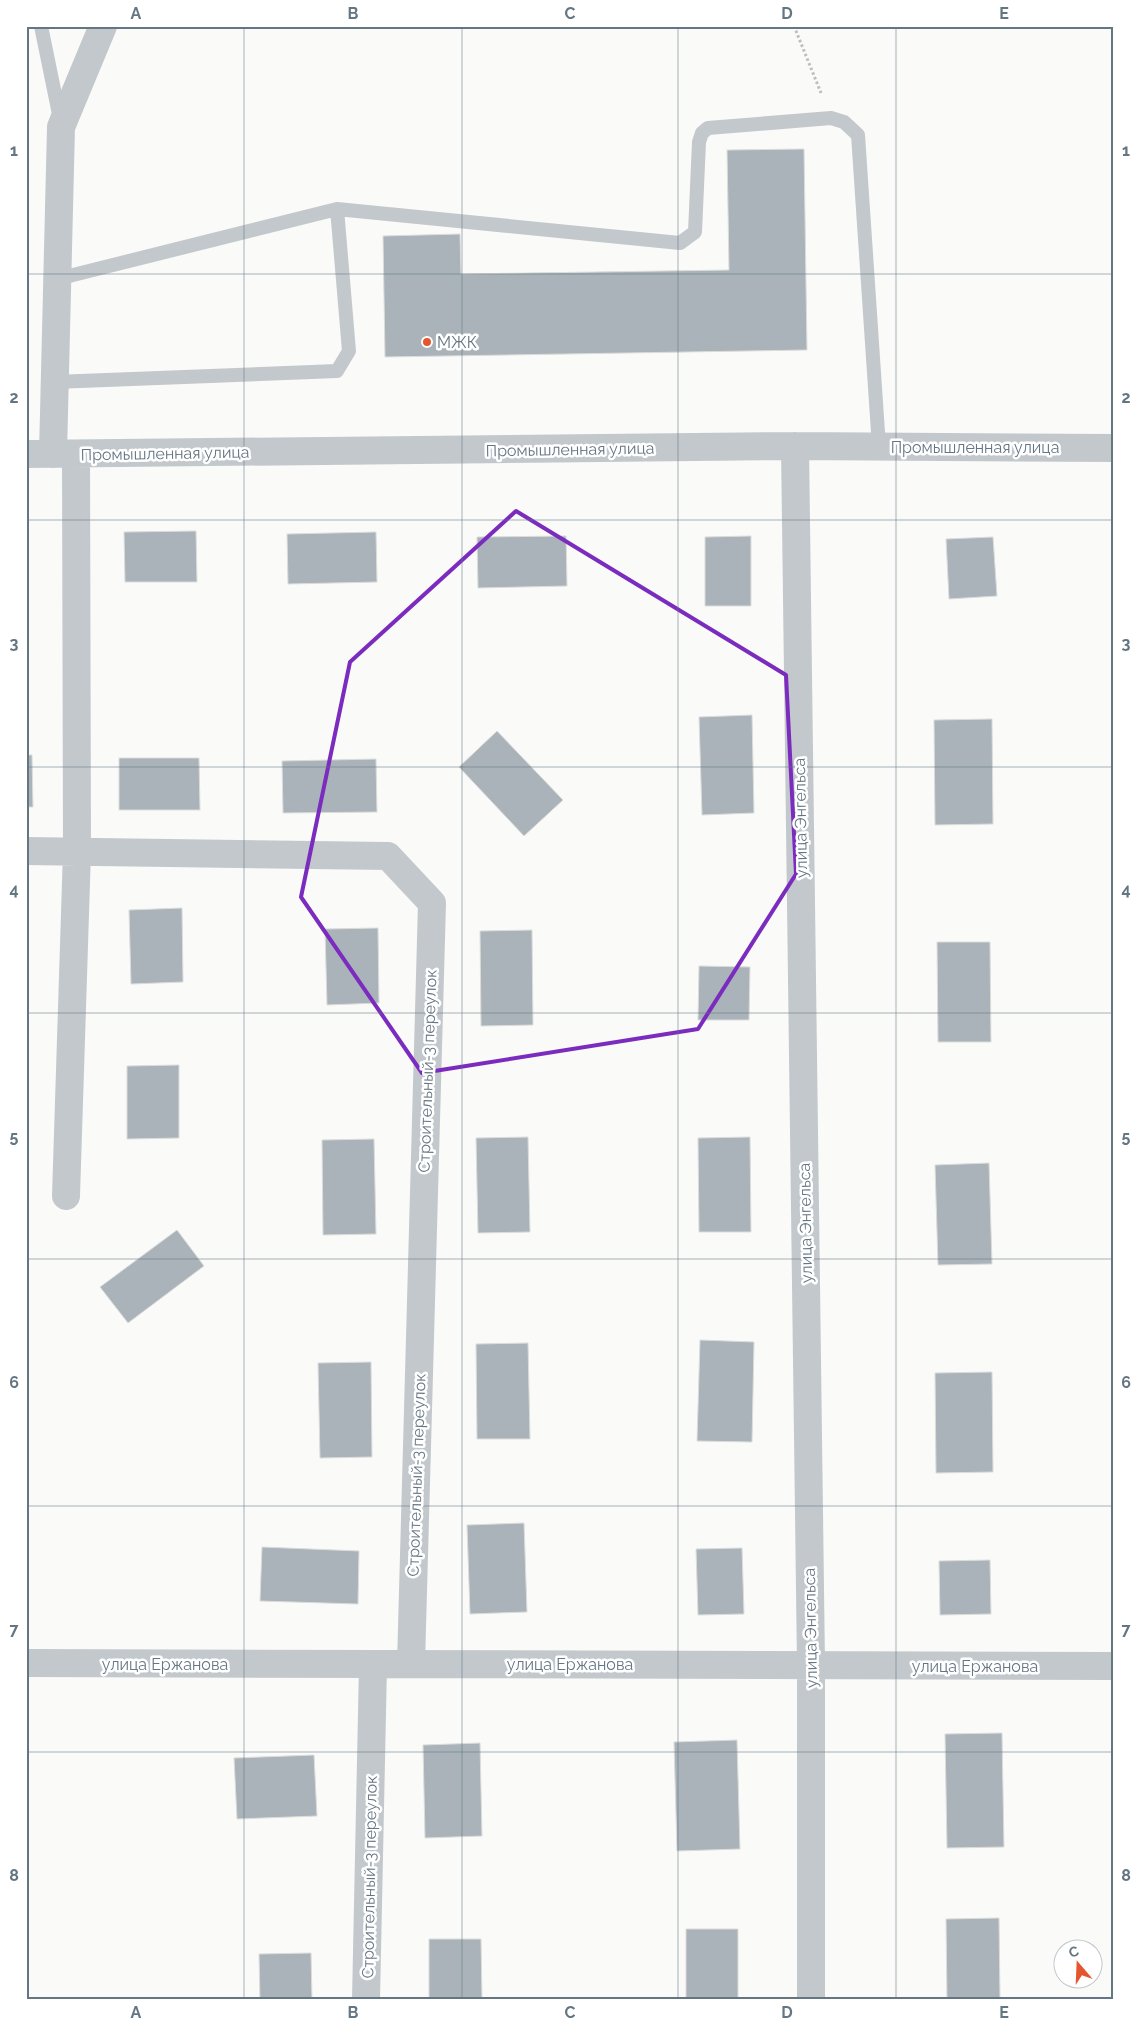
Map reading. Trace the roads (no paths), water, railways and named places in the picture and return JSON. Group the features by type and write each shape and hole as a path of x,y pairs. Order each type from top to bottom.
{"street":[{"path":"66,1196 77,851 64,454 54,382 61,127 103,26"},
{"name":"Промышленная улица","path":"26,454 795,446 1114,448"},
{"name":"улица Энгельса","path":"795,446 810,1665 811,2000"},
{"name":"Строительный-3 переулок","path":"26,851 388,856 432,903 411,1664"},
{"name":"улица Ержанова","path":"26,1664 1114,1666"},
{"name":"Строительный-3 переулок","path":"366,2000 373,1665"}],"lane":[{"path":"41,26 61,127"},
{"path":"57,279 337,209 680,243 695,232 699,142 702,133 708,128 832,118 844,122 858,135 879,447"},
{"path":"54,382 337,371 349,351 337,209"}],"place":[{"name":"МЖК","path":"427,342"}]}
